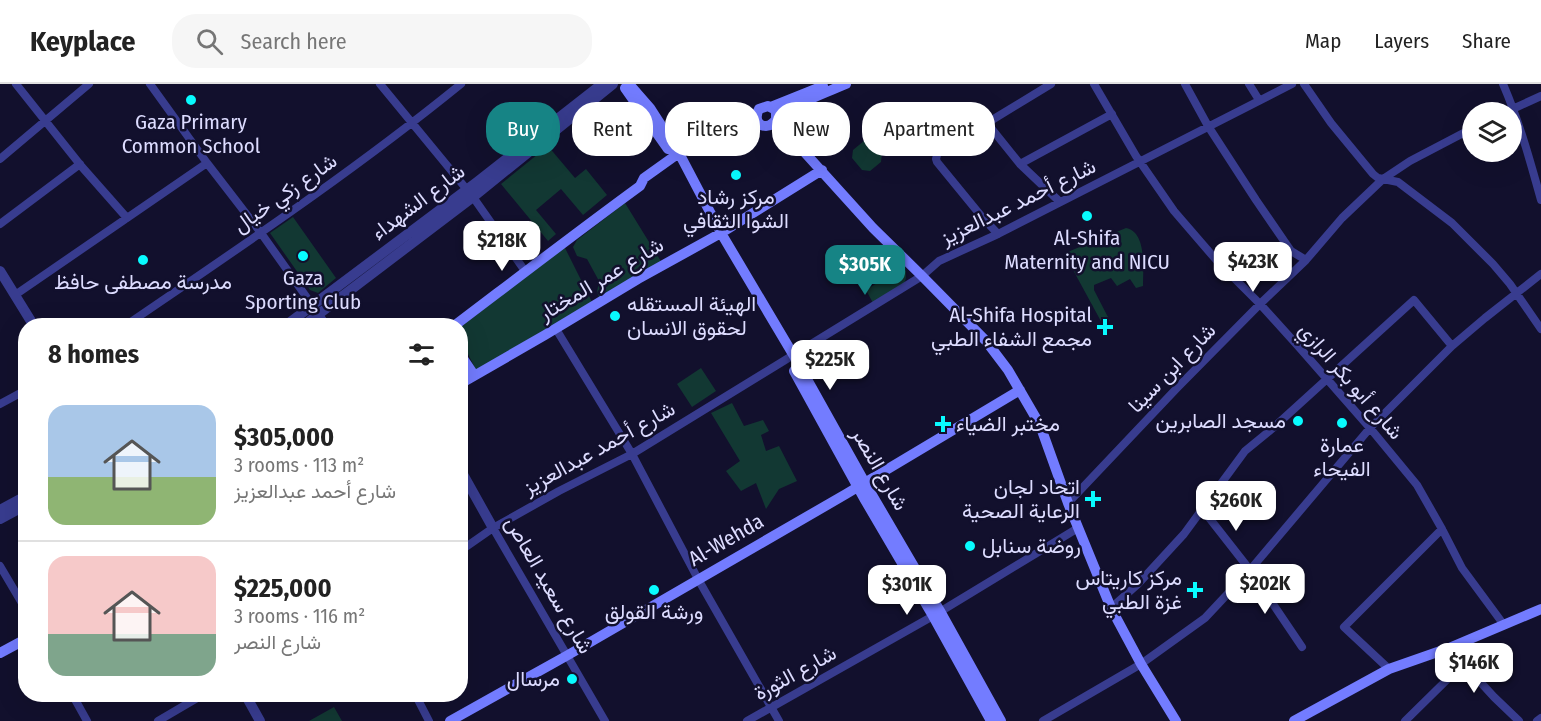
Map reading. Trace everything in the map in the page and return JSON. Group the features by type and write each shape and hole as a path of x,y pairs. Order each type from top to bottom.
{"main road":[{"path":"623,84 678,158"},
{"name":"شارع النصر","path":"629,84 650,108 718,234 1001,721"},
{"path":"760,108 771,107 828,84"},
{"path":"806,102 846,84"},
{"path":"760,123 772,131"},
{"path":"678,158 739,132 772,124"},
{"path":"678,158 682,156"},
{"path":"808,156 873,228 986,341 1008,370 1040,425 1078,528 1111,608 1141,664 1176,721"},
{"name":"شارع عمر المختار","path":"464,318 640,186 644,178 678,158"},
{"name":"شارع عمر المختار","path":"468,379 718,234 822,170"},
{"path":"468,366 474,375"},
{"name":"Al-Wehda","path":"450,721 862,485 1020,390"},
{"path":"1294,721 1389,669 1449,648 1541,609"},
{"name":"شارع النصر","path":"937,614 991,721"},
{"path":"0,644 18,635"},
{"path":"0,652 18,643"}],"street":[{"path":"16,84 127,218"},
{"path":"0,159 89,84"},
{"path":"150,84 322,318"},
{"path":"380,84 470,193 525,271"},
{"name":"شارع زكي خيال","path":"137,318 261,233 412,123 461,84"},
{"name":"شارع الشهداء","path":"470,193 602,84"},
{"name":"شارع الشهداء","path":"300,318 316,310 613,84"},
{"path":"995,118 1051,84"},
{"name":"شارع أبو بكر الرازي","path":"1094,84 1140,161 1174,211 1326,378 1417,485 1462,568 1504,625"},
{"path":"1185,84 1208,126 1291,251 1306,260"},
{"path":"1249,84 1259,100"},
{"name":"شارع أحمد عبدالعزيز","path":"468,546 559,491 632,454 791,358 922,276 939,261 998,234 1292,84"},
{"path":"1304,84 1331,123 1373,174 1378,178 1398,182 1452,223 1493,264 1517,293 1541,329"},
{"path":"1503,84 1508,102"},
{"path":"1522,105 1541,96"},
{"path":"1020,164 1112,114"},
{"path":"995,133 1020,164 1060,202"},
{"name":"شارع ابن سينا","path":"1068,502 1177,388 1306,260 1342,218 1383,179 1410,161 1462,134"},
{"path":"1522,134 1541,200"},
{"path":"937,156 937,162 998,234"},
{"path":"15,295 207,163"},
{"path":"0,224 80,164"},
{"path":"0,271 29,318"},
{"path":"1043,721 1141,664 1205,618 1250,570 1370,428 1452,346 1541,274"},
{"path":"1111,608 1138,584 1184,534 1245,451 1414,300 1452,346"},
{"name":"شارع الشهداء","path":"310,318 316,310"},
{"path":"556,329 632,454 698,579 779,721"},
{"path":"0,404 18,394"},
{"name":"شارع سعيد العاص","path":"468,483 605,721"},
{"path":"0,510 18,500"},
{"path":"0,519 18,509"},
{"path":"1203,510 1250,570 1302,647"},
{"name":"شارع الثورة","path":"747,721 937,614 1078,528"},
{"path":"1389,669 1344,627 1442,529"},
{"path":"0,566 18,596"},
{"path":"1449,648 1519,721"},
{"path":"1405,721 1462,664"},
{"path":"76,702 87,721"},
{"path":"158,721 190,702"},
{"path":"249,702 260,721"},
{"path":"419,702 429,721"},
{"path":"1537,721 1541,718"}],"green space":[{"path":"862,142 862,156 882,156 881,162 870,171 862,170 852,158 853,150"},
{"path":"536,156 556,156 575,178 586,169 607,195 583,215 561,189 536,210 556,234 548,241 501,184"},
{"path":"625,203 662,263 600,299 597,292 599,281 587,259 577,256 573,247 577,240"},
{"name":"Gaza Sporting Club","path":"293,217 336,278 318,293 310,290 270,233"},
{"path":"1126,228 1138,236 1141,244 1143,286 1136,288 1130,279 1117,286 1111,278 1094,285 1094,290 1110,321 1103,325 1066,254"},
{"path":"564,246 592,302 476,370 468,354 468,321"},
{"path":"890,257 906,271 904,284 873,303 866,290 885,278 883,272 889,266 885,260"},
{"path":"701,368 716,391 692,407 677,384"},
{"path":"732,403 744,426 763,420 769,431 761,435 766,451 779,446 797,481 779,489 766,509 756,483 741,491 726,471 740,461 711,413"},
{"path":"334,707 342,721 309,721"}],"place":[{"name":"Gaza Primary Common School","path":"191,100"},
{"name":"مركز رشاد الشوا الثقافي","path":"736,175"},
{"name":"Al-Shifa Maternity and NICU","path":"1087,216"},
{"name":"Gaza Sporting Club","path":"303,256"},
{"name":"مدرسة مصطفى حافظ","path":"143,260"},
{"name":"الهيئة المستقله لحقوق الانسان","path":"615,316"},
{"name":"Al-Shifa Hospital مجمع الشفاء الطبي","path":"1105,327"},
{"name":"مسجد الصابرين","path":"1298,421"},
{"name":"عمارة الفيحاء","path":"1342,423"},
{"name":"مختبر الضياء","path":"943,424"},
{"name":"اتحاد لجان الرعاية الصحية","path":"1093,499"},
{"name":"روضة سنابل","path":"970,546"},
{"name":"ورشة القولق","path":"654,590"},
{"name":"مركز كاريتاس غزة الطبي","path":"1195,590"},
{"name":"مرسال","path":"572,679"}]}
